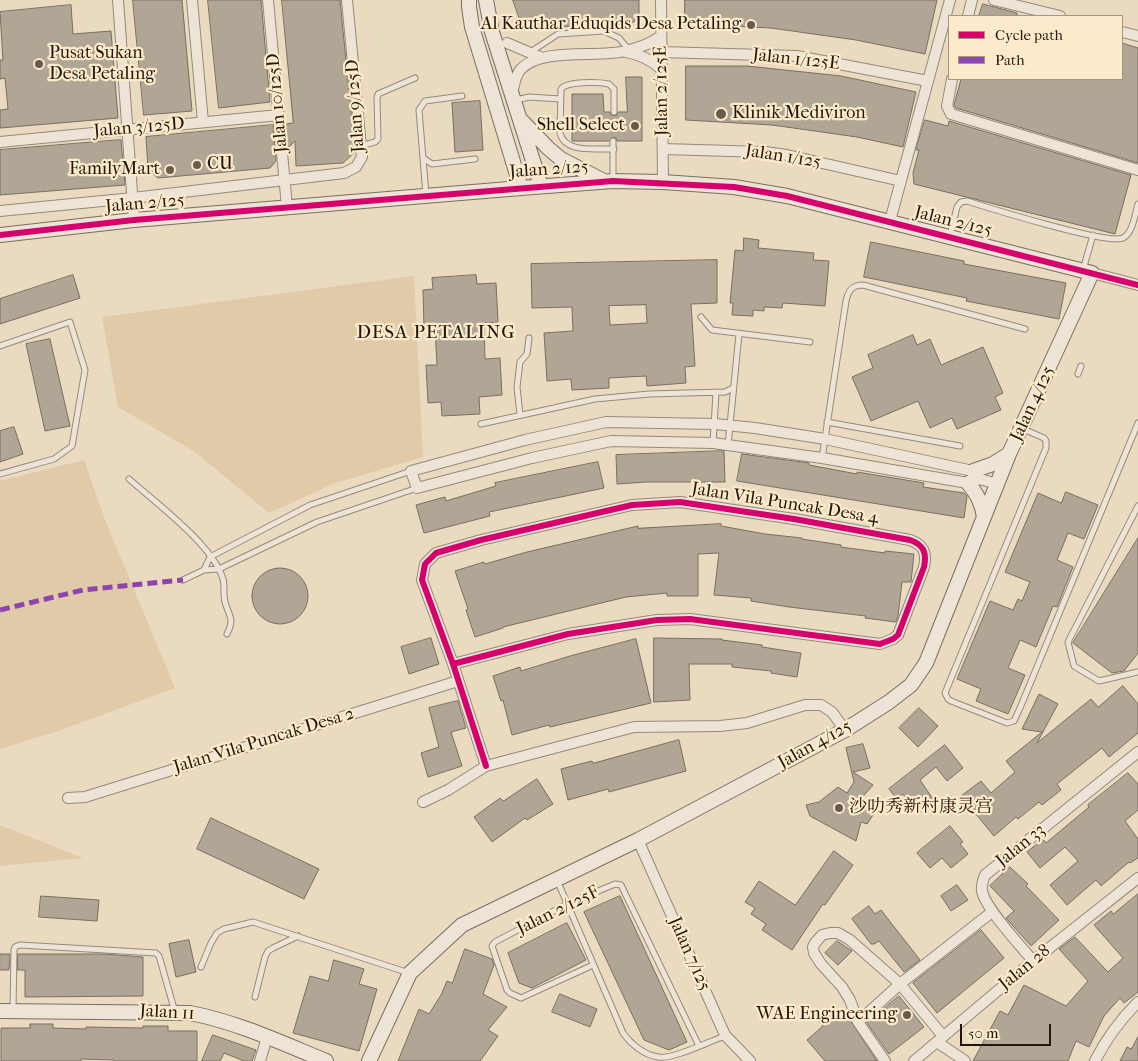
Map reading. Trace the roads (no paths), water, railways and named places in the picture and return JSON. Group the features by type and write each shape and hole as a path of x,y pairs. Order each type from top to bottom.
{"street":[{"path":"118,0 134,220"},
{"path":"192,0 203,122"},
{"name":"Jalan 10/125D","path":"268,0 287,207"},
{"name":"Jalan 9/125D","path":"284,181 344,173 356,167 362,157 347,0"},
{"path":"469,0 468,7 472,27 521,188"},
{"path":"486,0 492,32 541,186"},
{"name":"Jalan 2/125E","path":"661,0 663,182"},
{"path":"890,221 950,0"},
{"path":"968,15 972,0"},
{"path":"994,0 1056,15"},
{"path":"1123,32 1138,36"},
{"path":"507,43 540,57 627,51 653,42 661,36"},
{"path":"627,51 642,56 661,68"},
{"name":"Jalan 1/125E","path":"661,52 797,56 928,81"},
{"path":"513,98 516,78 521,69 540,57"},
{"path":"952,80 947,106 948,110 956,116 1138,170"},
{"name":"Jalan 3/125D","path":"0,142 278,115"},
{"path":"519,117 560,158 608,181"},
{"name":"Jalan 1/125","path":"663,148 750,150 772,153 901,181"},
{"path":"0,211 284,181"},
{"name":"Jalan 2/125","path":"0,235 134,220 426,195 608,181 663,182 734,187 787,196 1087,272"},
{"path":"1087,272 1138,285"},
{"name":"Jalan 4/125","path":"369,1061 410,973 462,925 638,840 845,730 889,702 911,685 926,663 1009,454 1087,272"},
{"path":"997,484 974,478 824,439 715,424 606,422 525,440 411,471 417,488 532,458 611,441 713,443 974,478 1009,454"},
{"path":"974,478 984,516"},
{"name":"Jalan Vila Puncak Desa 4","path":"680,502 910,540 922,546 926,558 898,635 880,644 690,619 656,620 568,634 452,664 422,580 424,564 436,553 481,540 632,505 680,502"},
{"path":"452,664 486,766"},
{"name":"Jalan Vila Puncak Desa 2","path":"68,798 84,797 458,681"},
{"path":"423,802 448,790 486,766 634,727 720,726 747,723 805,705 821,705 832,712 845,730"},
{"name":"Jalan 33","path":"1033,961 992,912 982,891 985,875 1138,752"},
{"name":"Jalan 7/125","path":"638,840 726,1036 750,1061"},
{"name":"Jalan 28","path":"914,1061 1033,961 1138,878"},
{"path":"858,1022 900,984 992,912"},
{"path":"886,1061 858,1022 850,1000 842,987 821,964 814,953 813,947 817,939 830,933 843,935 900,984 940,1039 965,1061"},
{"path":"1095,1061 1105,1042 1126,1014 1138,1002"},
{"name":"Jalan 11","path":"6,1011 190,1013 210,1017 268,1037 326,1061"},
{"path":"260,1061 268,1037"}],"lane":[{"path":"529,53 558,34 604,31 619,38 627,51"},
{"path":"360,146 378,139 378,94 415,78"},
{"path":"614,112 614,89 609,84 565,84 561,89 560,133 563,140 573,148 614,149"},
{"path":"426,195 419,110 425,101 462,96"},
{"path":"513,98 560,99"},
{"path":"608,181 614,141"},
{"path":"423,158 432,164 475,159"},
{"path":"950,237 957,207 961,202 967,201 1011,215 1093,236 1118,240 1129,233 1138,204"},
{"path":"1087,272 1093,236"},
{"path":"822,458 846,301 850,290 854,286 863,285 1025,328"},
{"path":"701,317 712,330 810,342"},
{"path":"0,346 70,322 85,370 72,446 54,460 0,474"},
{"path":"728,445 739,334"},
{"path":"520,415 517,387 520,362 527,354 530,338"},
{"path":"1078,374 1081,366"},
{"path":"482,424 595,399 649,394 716,393 727,392 733,388"},
{"path":"713,443 716,393"},
{"path":"827,422 960,446"},
{"path":"1021,428 1044,438 1046,448 945,693 951,701 1007,723 1014,721 1020,708 1138,423"},
{"path":"204,570 210,557 310,506 411,471"},
{"path":"129,479 204,546 219,569 223,580 225,602 231,616 231,625 227,634"},
{"path":"184,580 204,570 219,569 317,522 417,488"},
{"path":"1138,506 1068,642 1074,666 1099,680 1138,672"},
{"path":"556,879 623,1033 630,1043 658,1057 670,1057 726,1036"},
{"name":"Jalan 2/125F","path":"593,965 524,997 506,990 492,949 493,944 567,904 615,884 621,885 699,1046"},
{"path":"201,967 217,933 224,929 253,922 410,973"},
{"path":"255,997 268,952 299,936"},
{"path":"6,1011 14,950 15,947 20,945 156,953 159,956 175,1012"}],"place":[{"name":"Al Kauthar Eduqids Desa Petaling","path":"751,25"},
{"name":"Pusat Sukan Desa Petaling","path":"39,64"},
{"name":"Klinik Mediviron","path":"721,114"},
{"name":"Shell Select","path":"635,126"},
{"name":"CU","path":"197,165"},
{"name":"FamilyMart","path":"170,170"},
{"name":"沙叻秀新村康灵宫","path":"839,808"},
{"name":"WAE Engineering","path":"907,1015"}],"district":[{"name":"DESA PETALING","path":"436,333"}]}
